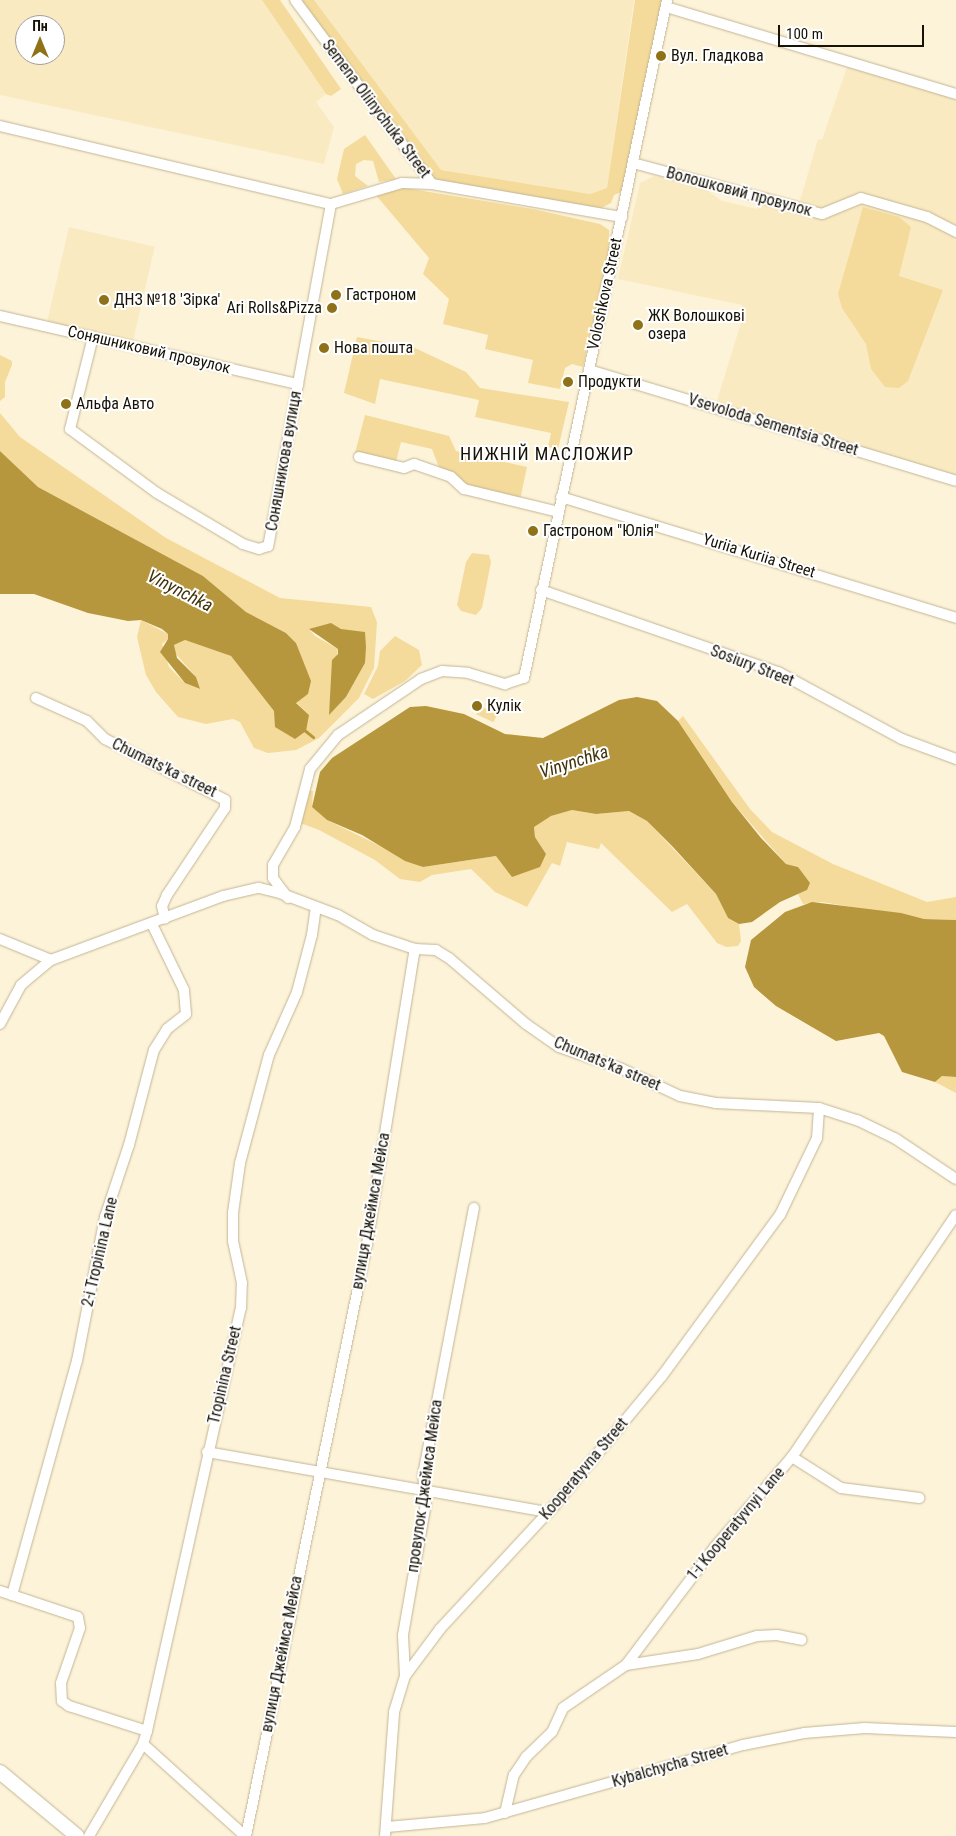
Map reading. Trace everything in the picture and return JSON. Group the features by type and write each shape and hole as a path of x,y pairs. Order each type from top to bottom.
{"street":[{"name":"Semena Oliinychuka Street","path":"295,0 432,184 622,217"},
{"path":"666,4 956,94"},
{"name":"Voloshkova Street","path":"288,898 273,878 273,864 295,827 304,784 310,769 323,750 338,735 424,677 442,671 468,673 505,684 524,678 541,590 666,4"},
{"path":"0,126 331,204 402,183 432,184"},
{"name":"Волошковий провулок","path":"633,163 822,214 861,198 927,217 956,232"},
{"name":"Соняшникова вулиця","path":"93,337 70,429 157,493 243,544 259,549 268,546 331,204"},
{"name":"Соняшниковий провулок","path":"0,316 298,384"},
{"name":"Vsevoloda Sementsia Street","path":"589,370 956,481"},
{"path":"359,457 404,468 414,464 451,477 464,489 558,512"},
{"name":"Yuriia Kuriia Street","path":"561,497 956,618"},
{"name":"Sosiury Street","path":"541,590 778,672 902,739 956,760"},
{"name":"Chumats'ka street","path":"36,698 87,721 105,739 225,800 225,808 167,895 162,906 166,919"},
{"name":"Chumats'ka street","path":"51,960 166,919 223,896 259,888 316,907 373,935 416,949 436,950 449,958 526,1024 559,1047 622,1069 680,1096 715,1103 819,1108 858,1120 896,1139 956,1179"},
{"name":"Tropinina Street","path":"90,1836 143,1744 147,1731 207,1452 242,1308 242,1283 233,1241 233,1213 240,1163 268,1056 297,992 312,936 316,907"},
{"name":"2-i Tropinina Lane","path":"12,1595 77,1361 105,1217 130,1146 154,1050 167,1029 186,1014 184,990 152,924"},
{"path":"0,939 51,960 21,985 0,1024"},
{"name":"вулиця Джеймса Мейса","path":"245,1836 367,1244 416,949"},
{"name":"Kooperatyvna Street","path":"386,1832 394,1712 405,1676 440,1629 549,1512 662,1376 780,1215 818,1138 819,1108"},
{"name":"провулок Джеймса Мейса","path":"405,1676 403,1635 426,1504 423,1475 474,1208"},
{"name":"1-i Kooperatyvnyi Lane","path":"505,1813 514,1775 526,1757 552,1732 563,1708 626,1665 715,1547 792,1457 956,1215"},
{"path":"207,1452 425,1488 549,1512"},
{"path":"792,1457 841,1488 919,1498"},
{"path":"0,1591 78,1617 80,1628 61,1683 62,1701 69,1706 147,1731"},
{"path":"626,1665 698,1654 757,1636 777,1635 802,1640"},
{"name":"Kybalchycha Street","path":"386,1832 485,1818 734,1747 804,1733 865,1728 956,1732"},
{"name":"вулиця Джеймса Мейса","path":"143,1744 245,1836"},
{"path":"0,1772 77,1836"}],"shaded area":[{"path":"0,0 262,0 326,94 316,102 334,127 324,164 0,95"},
{"path":"262,0 280,0 341,89 331,96 326,94"},
{"path":"295,0 634,0 607,188 590,194 442,170 432,184"},
{"path":"295,0 314,0 441,170 590,194 607,188 635,0 667,0 626,190 614,195 611,203 601,208 439,185"},
{"path":"847,67 956,97 956,477 716,404 740,326 742,305 618,279 640,183 654,176 704,188 722,201 757,209 762,191 800,201 818,139 822,140"},
{"path":"365,135 396,179 379,182 373,161 364,160 356,164 355,176 368,186 343,194 337,179 344,149"},
{"path":"399,187 533,209 600,224 609,230 610,245 583,367 572,364 565,368 560,389 528,383 533,360 485,349 488,335 443,324 449,299 423,274 429,258 375,194"},
{"path":"863,207 899,217 911,227 899,276 943,290 908,381 899,388 885,387 871,369 866,344 842,308 838,294"},
{"path":"69,227 155,247 132,346 46,326"},
{"path":"357,337 415,348 466,372 480,388 569,402 558,449 548,447 551,433 475,417 479,400 380,379 375,404 344,393"},
{"path":"0,355 12,361 12,365 5,382 5,397 0,401"},
{"path":"0,413 20,437 166,538 280,598 371,607 377,622 374,668 359,698 319,738 296,750 268,753 254,748 240,722 233,719 206,724 178,717 156,692 146,675 137,637 141,620 168,634 168,639 162,644 169,667 185,683 199,689 196,677 175,653 174,645 185,640 231,656 274,711 309,715 296,702 308,694 296,643 286,633 246,612 203,576 38,487 0,451","holes":["309,629 365,663 346,697 329,714 338,649 315,636"]},
{"path":"365,415 449,436 456,451 527,467 520,500 465,487 440,470 432,449 401,442 396,462 355,453"},
{"path":"472,553 489,555 491,562 482,608 476,615 461,611 457,605 466,562"},
{"path":"395,636 419,650 422,665 405,681 373,699 364,694 378,666 380,651"},
{"path":"480,706 497,714 493,722 476,714"},
{"path":"683,716 750,809 772,832 833,864 927,902 956,897 956,920 924,919 822,902 803,904 798,894 807,890 798,867 786,864 732,802 678,721"},
{"path":"303,790 313,791 312,807 327,820 423,867 496,856 546,854 535,837 534,826 551,816 572,810 596,814 629,811 647,821 716,894 728,918 739,924 741,941 738,946 726,947 717,943 687,904 672,912 601,843 599,849 567,842 560,866 552,863 527,907 495,892 471,869 432,875 420,882 400,879 375,860 319,830 303,824 295,827"},
{"path":"942,1076 956,1077 956,1093 935,1082"}],"water":[{"path":"0,451 38,487 203,576 246,612 286,633 296,643 311,681 308,694 296,703 309,715 306,731 295,739 275,727 274,711 231,656 185,640 174,645 177,658 196,677 200,689 185,683 160,652 168,639 168,634 162,629 141,620 128,621 88,613 34,594 0,594"},
{"path":"331,623 341,629 365,632 366,647 365,663 346,697 329,715 332,660 338,654 338,649 309,629"},
{"path":"637,697 657,701 678,721 732,802 761,838 786,864 798,867 810,883 807,890 780,902 752,922 739,924 728,918 716,894 673,847 647,821 629,811 596,814 572,810 551,816 534,827 535,837 546,854 540,867 512,877 496,856 423,867 405,861 362,835 327,820 312,807 320,772 332,758 410,707 426,706 464,714 505,734 543,738 619,700"},
{"path":"812,902 901,913 924,919 956,920 956,1077 942,1076 935,1082 902,1072 884,1036 879,1033 836,1041 776,1006 754,987 745,967 751,940 785,912"}],"waterway":[{"name":"Vinynchka","path":"303,729 313,737"}],"place":[{"name":"Вул. Гладкова","path":"661,56"},
{"name":"Гастроном","path":"336,295"},
{"name":"ДНЗ №18 'Зірка'","path":"104,300"},
{"name":"Ari Rolls&Pizza","path":"332,308"},
{"name":"ЖК Волошкові озера","path":"638,325"},
{"name":"Нова пошта","path":"324,348"},
{"name":"Продукти","path":"568,382"},
{"name":"Альфа Авто","path":"66,404"},
{"name":"Гастроном \"Юлія\"","path":"533,531"},
{"name":"Кулік","path":"477,706"}],"district":[{"name":"НИЖНІЙ МАСЛОЖИР","path":"547,454"}]}
